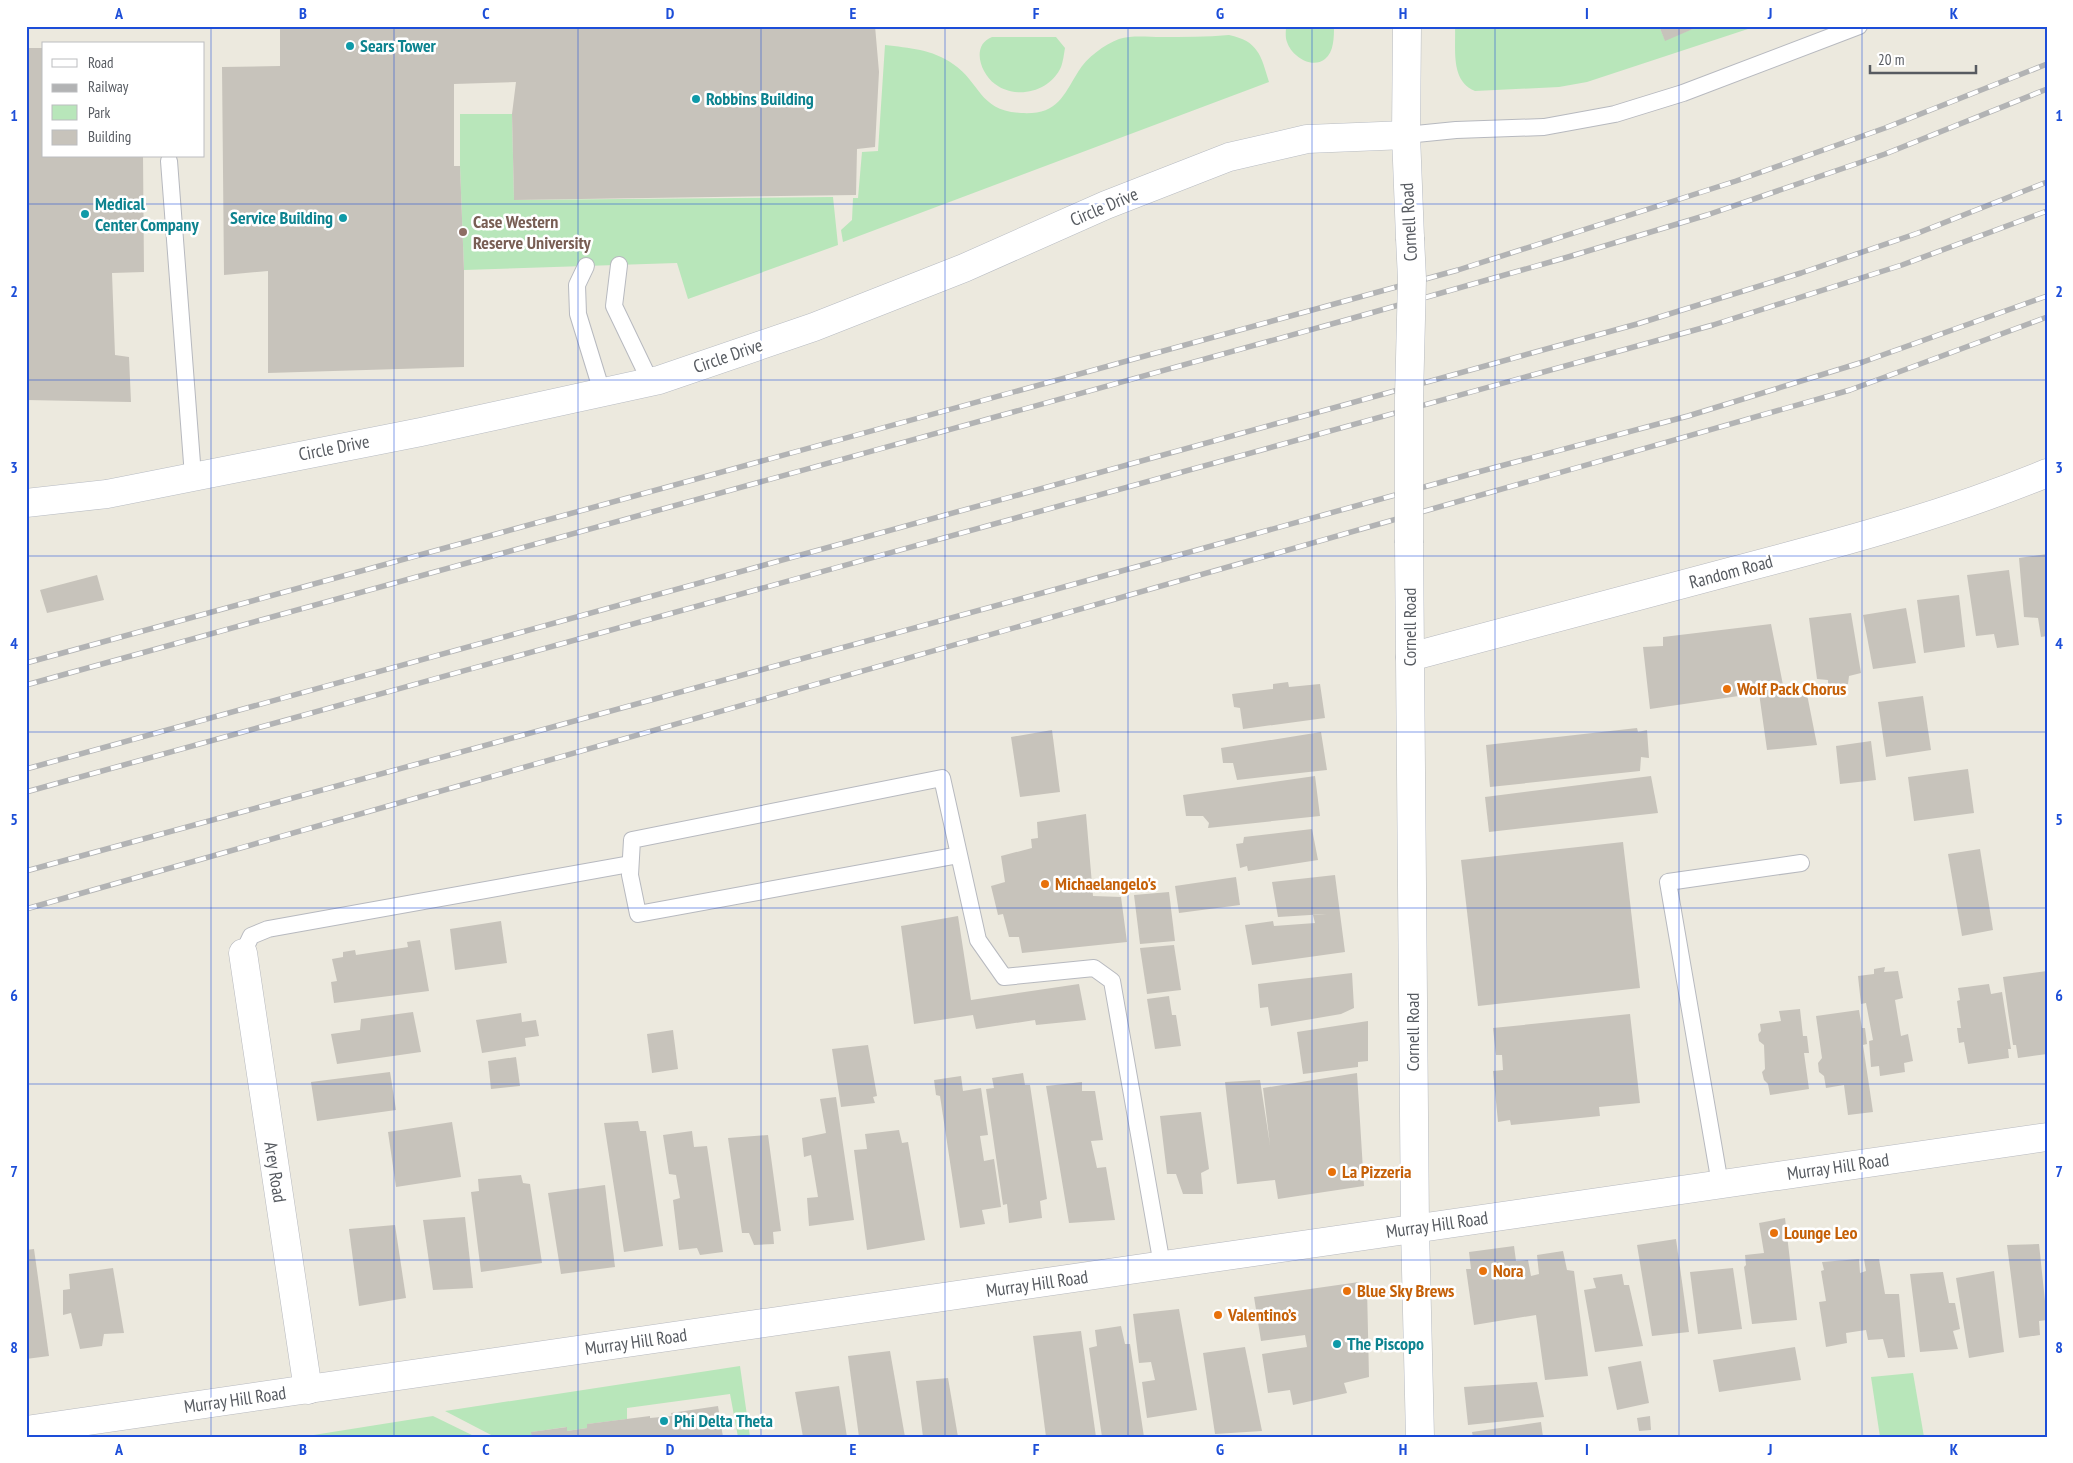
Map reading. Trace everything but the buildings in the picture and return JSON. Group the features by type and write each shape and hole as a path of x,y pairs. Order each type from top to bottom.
{"street":[{"name":"Cornell Road","path":"1407,26 1406,135 1412,279 1409,398 1415,1228 1420,1437"},
{"name":"Circle Drive","path":"26,503 107,494 421,432 650,381 822,323 964,268 1106,205 1230,157 1307,139 1406,135"},
{"name":"Random Road","path":"1410,657 1891,527 1992,496 2047,473"},
{"name":"Arey Road","path":"243,953 308,1390"},
{"name":"Murray Hill Road","path":"26,1430 2047,1137"}],"lane":[{"path":"1406,135 1456,130 1544,127 1616,114 1683,93 1859,26"},
{"path":"169,160 193,476"},
{"path":"586,266 577,285 578,314 602,392"},
{"path":"619,266 614,306 650,381"},
{"path":"959,855 638,914 630,875 632,840 942,778 978,940 1004,977 1094,968 1112,980 1162,1265"},
{"path":"1720,1184 1668,882 1801,863"},
{"path":"243,953 251,936 268,929 630,864"}],"green space":[{"path":"1286,26 1334,26 1333,44 1328,56 1320,62 1314,63 1302,60 1289,47"},
{"path":"1455,26 1659,26 1665,40 1700,26 1757,26 1587,82 1559,87 1475,91 1461,80 1458,72 1455,54"},
{"path":"1229,35 1252,45 1260,57 1269,82 843,242 841,230 852,220 853,198 858,198 862,152 878,151 885,45 920,50 937,55 962,71 988,102 1007,111 1033,113 1051,108 1057,103 1086,61 1102,48 1119,39"},
{"path":"992,37 1056,37 1065,48 1061,67 1056,76 1041,88 1022,92 1003,89 995,84 985,73 980,59 982,46 985,41"},
{"path":"460,114 512,114 514,200 833,197 838,245 688,299 677,263 464,270"},
{"path":"740,1366 750,1437 738,1437 730,1394 627,1408 627,1419 588,1424 587,1428 567,1431 566,1427 532,1432 532,1437 495,1437 445,1411"},
{"path":"1913,1373 1924,1437 1880,1437 1871,1377"},
{"path":"433,1416 476,1437 301,1437"}],"railway":[{"path":"26,663 1458,270 1736,181 1885,128 2047,64"},
{"path":"26,685 1568,257 1707,215 1885,154 2047,89"},
{"path":"26,769 1637,324 1801,273 1918,233 2047,182"},
{"path":"26,792 1713,325 1902,265 2047,211"},
{"path":"26,871 1688,416 1863,362 2047,296"},
{"path":"26,909 1850,390 2047,317"}],"place":[{"name":"Sears Tower","path":"350,46"},
{"name":"Robbins Building","path":"696,99"},
{"name":"Medical Center Company","path":"85,214"},
{"name":"Service Building","path":"343,218"},
{"name":"Case Western Reserve University","path":"463,232"},
{"name":"Wolf Pack Chorus","path":"1727,689"},
{"name":"Michaelangelo's","path":"1045,884"},
{"name":"La Pizzeria","path":"1332,1172"},
{"name":"Lounge Leo","path":"1774,1233"},
{"name":"Nora","path":"1483,1271"},
{"name":"Blue Sky Brews","path":"1347,1291"},
{"name":"Valentino’s","path":"1218,1315"},
{"name":"The Piscopo","path":"1337,1344"},
{"name":"Phi Delta Theta","path":"664,1421"}]}
